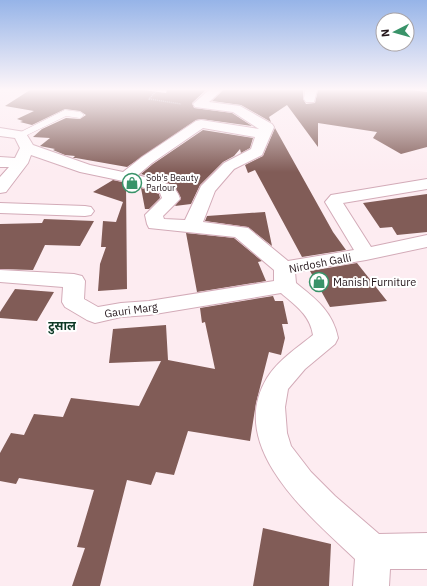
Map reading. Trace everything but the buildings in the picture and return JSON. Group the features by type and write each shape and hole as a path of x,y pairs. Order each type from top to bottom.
{"street":[{"path":"192,226 207,190 229,166 257,152 267,127 250,117"},
{"path":"126,177 201,124 263,134"},
{"path":"0,132 86,169 126,177 166,189 170,193 171,199 154,215 156,224 192,226 241,232 285,277"},
{"path":"0,188 20,162 24,142"},
{"path":"0,162 20,162"},
{"path":"366,254 334,202 337,199 427,184"},
{"path":"0,208 85,211"},
{"name":"Nirdosh Galli","path":"374,552 304,487 279,454 270,422 273,392 283,375 326,338 324,324 316,311 285,277 366,254 427,241"},
{"name":"Gauri Marg","path":"0,276 74,281 73,302 95,315 121,310 149,308 210,297 285,277"},
{"path":"371,586 374,552 427,551"}],"lane":[{"path":"24,142 60,117"}],"place":[{"name":"Sob's Beauty Parlour","path":"132,183"},
{"name":"Manish Furniture","path":"319,282"}],"district":[{"name":"टुसाल","path":"62,326"}]}
